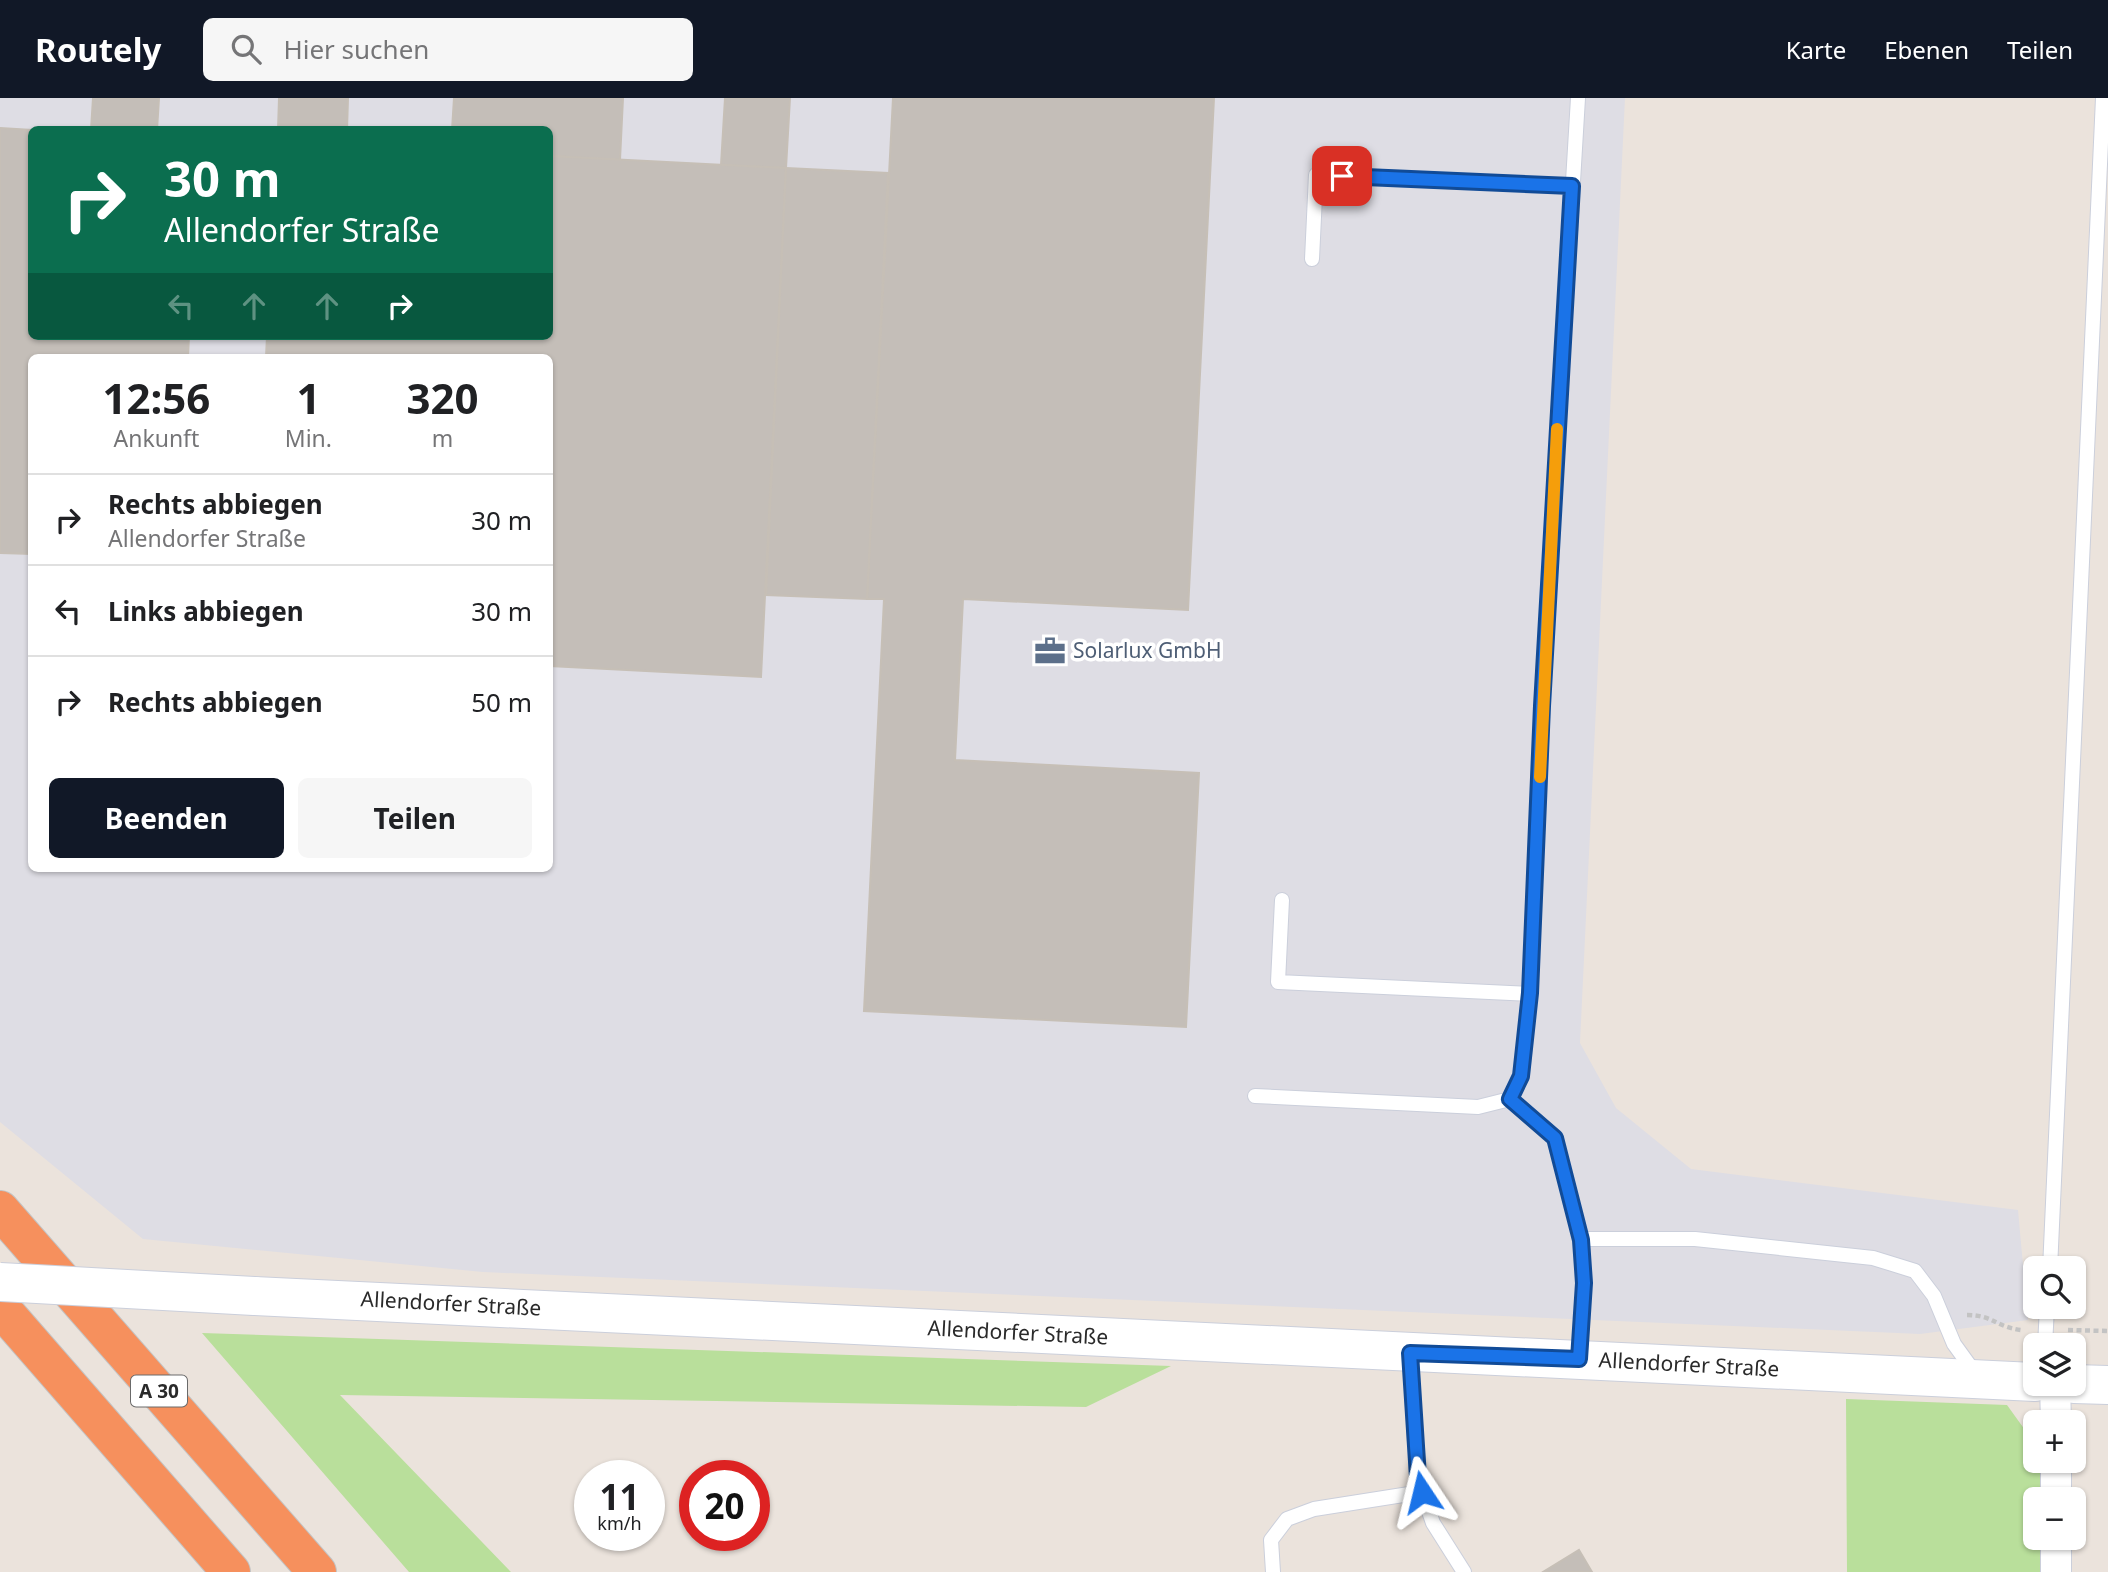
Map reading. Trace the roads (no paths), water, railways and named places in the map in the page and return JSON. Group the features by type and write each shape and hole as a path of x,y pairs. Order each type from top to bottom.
{"highway":[{"name":"A 30","path":"0,1210 317,1572"},
{"path":"0,1307 231,1572"}],"main road":[{"name":"Allendorfer Straße","path":"0,1282 2023,1382"},
{"path":"2086,1384 2108,1385"}],"street":[{"path":"2056,1550 2056,1572"}],"lane":[{"path":"1510,1099 1521,1076 1530,993 1542,706 1577,98"},
{"path":"2051,1256 2103,98"},
{"path":"1312,259 1316,175 1572,186"},
{"path":"1282,900 1278,982 1530,993"},
{"path":"1255,1096 1478,1107 1510,1099"},
{"path":"1510,1099 1555,1138 1581,1240 1584,1283 1579,1359"},
{"path":"1581,1240 1695,1239 1873,1258 1915,1271 1934,1296 1954,1344 1980,1380"},
{"path":"1410,1353 1418,1477 1433,1523 1464,1572"},
{"path":"1273,1572 1271,1540 1287,1519 1314,1509 1422,1492"}],"place":[{"name":"Solarlux GmbH","path":"1050,651"}]}
